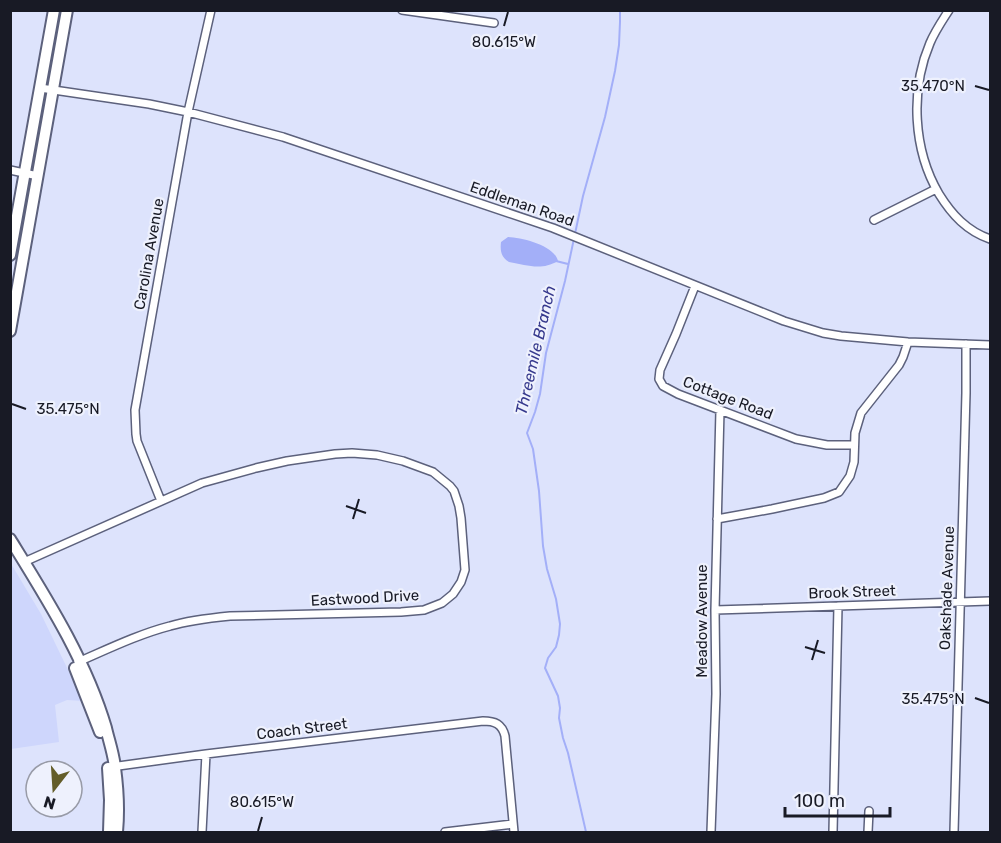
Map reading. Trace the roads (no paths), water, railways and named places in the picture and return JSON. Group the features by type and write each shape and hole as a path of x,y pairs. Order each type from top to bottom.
{"main road":[{"path":"10,255 54,10"},
{"path":"10,331 67,10"},
{"path":"10,539 57,617 77,663 112,766 118,792 117,832"},
{"path":"10,553 77,663"},
{"path":"109,832 112,766"}],"street":[{"name":"Carolina Avenue","path":"161,501 137,441 135,410 188,112 211,10"},
{"path":"402,10 494,23"},
{"path":"949,10 930,43 924,61 917,107 919,138 924,160 936,189 948,209 961,222 990,239"},
{"name":"Eddleman Road","path":"40,88 188,112 283,138 553,228 784,321 823,333 871,340 990,345"},
{"path":"10,170 38,176"},
{"path":"874,220 936,189"},
{"name":"Cottage Road","path":"695,285 661,365 659,379 663,386 796,439 838,446 854,445"},
{"path":"717,519 824,498 839,492 850,476 854,462 855,433 861,413 899,365 908,342"},
{"name":"Oakshade Avenue","path":"954,832 966,344"},
{"name":"Meadow Avenue","path":"711,832 716,694 715,610 720,410"},
{"name":"Eastwood Drive","path":"24,562 202,483 287,461 352,453 377,454 403,460 433,472 454,492 461,518 465,554 464,576 448,600 433,607 401,612 205,618 167,626 77,663"},
{"name":"Brook Street","path":"715,610 990,601"},
{"path":"833,832 838,606"},
{"name":"Coach Street","path":"112,766 493,721 499,724 505,736 513,828"},
{"path":"202,832 206,754"},
{"path":"868,832 869,811"},
{"path":"445,832 513,828"}],"water":[{"path":"508,237 522,239 544,247 555,255 558,261 540,267 509,262 503,256 501,248 501,242"}],"waterway":[{"name":"Threemile Branch","path":"586,832 563,738 558,696 545,668 548,658 556,647 560,624 543,546 539,491 533,449 527,433 540,394 546,353 565,281 583,196 605,117 619,45 620,10"},
{"path":"556,261 568,264"}]}
